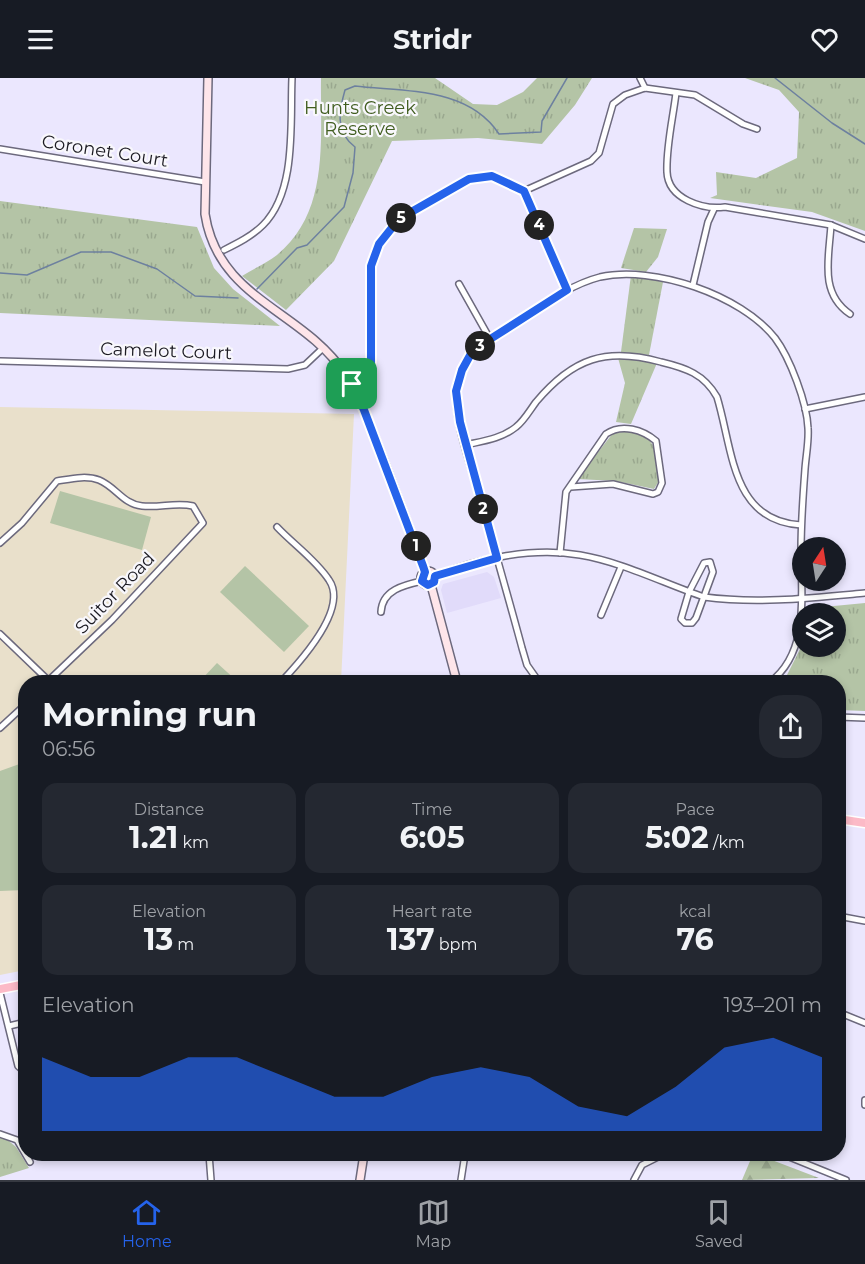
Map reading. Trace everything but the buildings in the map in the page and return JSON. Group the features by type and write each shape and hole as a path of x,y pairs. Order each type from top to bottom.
{"highway":[{"path":"846,820 865,823"},
{"path":"0,983 18,980"},
{"path":"1,992 18,987"}],"main road":[{"path":"208,78 205,182 207,230 221,262 243,287 300,327 324,348 352,384 425,572 422,581 431,585"},
{"path":"425,572 431,572 435,576 431,585 455,675"},
{"path":"360,1180 363,1161"}],"street":[{"path":"224,250 246,238 264,224 282,198 287,175 292,78"},
{"path":"640,78 645,88"},
{"path":"524,191 591,162 599,153 613,104 625,95 645,88 705,99 743,124 757,129"},
{"path":"676,93 667,175 675,191 689,202 714,209 725,207 831,225 865,239"},
{"name":"Coronet Court","path":"0,149 205,182"},
{"path":"352,384 367,372 372,354 371,266 379,244 399,219 469,179 492,176 524,191 567,290"},
{"path":"693,285 708,222 714,209"},
{"path":"831,225 828,285 833,298 850,314"},
{"path":"534,675 527,665 465,444 456,391 462,370 473,350 567,290 599,278 622,274 693,285 724,298 752,315 776,339 791,370 805,409 809,429 801,525 801,599 797,644 779,675"},
{"path":"459,284 490,339"},
{"name":"Camelot Court","path":"0,361 277,369 305,365 324,348"},
{"path":"465,444 498,438 518,426 560,375 585,360 616,355 647,358 688,369 709,383 717,397 744,495 757,509 775,519 801,525"},
{"path":"805,409 865,398"},
{"path":"560,553 566,492 606,434 612,430 634,429 647,433 656,441 662,483 658,492 653,494 613,484 571,487"},
{"name":"Suitor Road","path":"0,543 28,517 57,481 82,478 98,480 114,489 125,502 142,506 180,503 193,506 203,523 112,620 56,675"},
{"path":"277,527 330,580 334,594 332,608 313,648 287,675"},
{"path":"435,576 497,558 522,554 560,553 582,555 704,597 756,602 865,593"},
{"path":"710,562 713,572 696,618 692,622 685,623 681,619 688,592 704,563 710,562"},
{"path":"601,615 621,567"},
{"path":"381,612 381,604 387,595 422,581"},
{"path":"0,634 42,675"},
{"path":"0,728 18,711"},
{"path":"846,717 865,718"},
{"path":"846,917 865,921"},
{"path":"1,992 18,1066"},
{"path":"846,1015 865,1023"},
{"path":"9,1026 18,1024"},
{"path":"865,1100 865,1106"},
{"path":"0,1134 18,1142"},
{"path":"209,1161 211,1180"},
{"path":"461,1180 464,1161"},
{"path":"634,1180 642,1165 650,1161"},
{"path":"799,1161 846,1180"}],"shaded area":[{"path":"0,407 354,414 341,675 18,675 18,971 0,975"},
{"path":"487,572 494,577 501,598 447,613 441,590 443,584"}],"green space":[{"name":"Hunts Creek Reserve","path":"321,78 435,78 473,104 497,105 523,92 537,78 592,78 575,105 542,144 478,138 392,141 334,261 286,310 242,276 277,255 294,237 306,218 314,196 321,150"},
{"path":"745,78 865,78 865,231 812,212 710,198 717,195 716,172 756,178 797,158 799,112 779,90"},
{"path":"0,201 197,227 214,268 233,289 280,326 0,313"},
{"path":"634,228 667,229 658,257 646,272 621,268"},
{"path":"631,275 663,282 649,355 621,352"},
{"path":"618,358 657,363 631,424 616,422 625,383"},
{"path":"633,431 648,439 655,450 659,481 654,489 616,481 577,479 613,433"},
{"path":"60,491 151,517 142,550 50,523"},
{"path":"245,566 309,626 284,652 220,592"},
{"path":"865,603 865,711 846,710 846,675 787,675 796,657 846,657 846,605"},
{"path":"217,663 230,675 206,675"},
{"path":"18,765 18,890 0,891 0,771"},
{"path":"3,1136 16,1147 18,1161 25,1161 29,1168 0,1177 0,1137"},
{"path":"750,1161 774,1161 819,1178 742,1180"}],"waterway":[{"path":"257,289 297,248 307,245 344,207 353,173 355,147 341,128 340,113 345,90 355,86 415,91 434,95 471,108 486,119 499,134 541,132 542,121 567,78"},
{"path":"775,78 832,123 865,144"},
{"path":"0,273 27,275 81,252 111,252 157,269 195,296 238,298"}],"route":[{"path":"492,176 524,191 567,290 473,350 462,370 456,391 465,444 497,558 435,576 431,585 422,581 425,572 423,566 352,384 360,380 370,367 372,354 371,266 379,244 399,219 469,179 492,176"}]}
